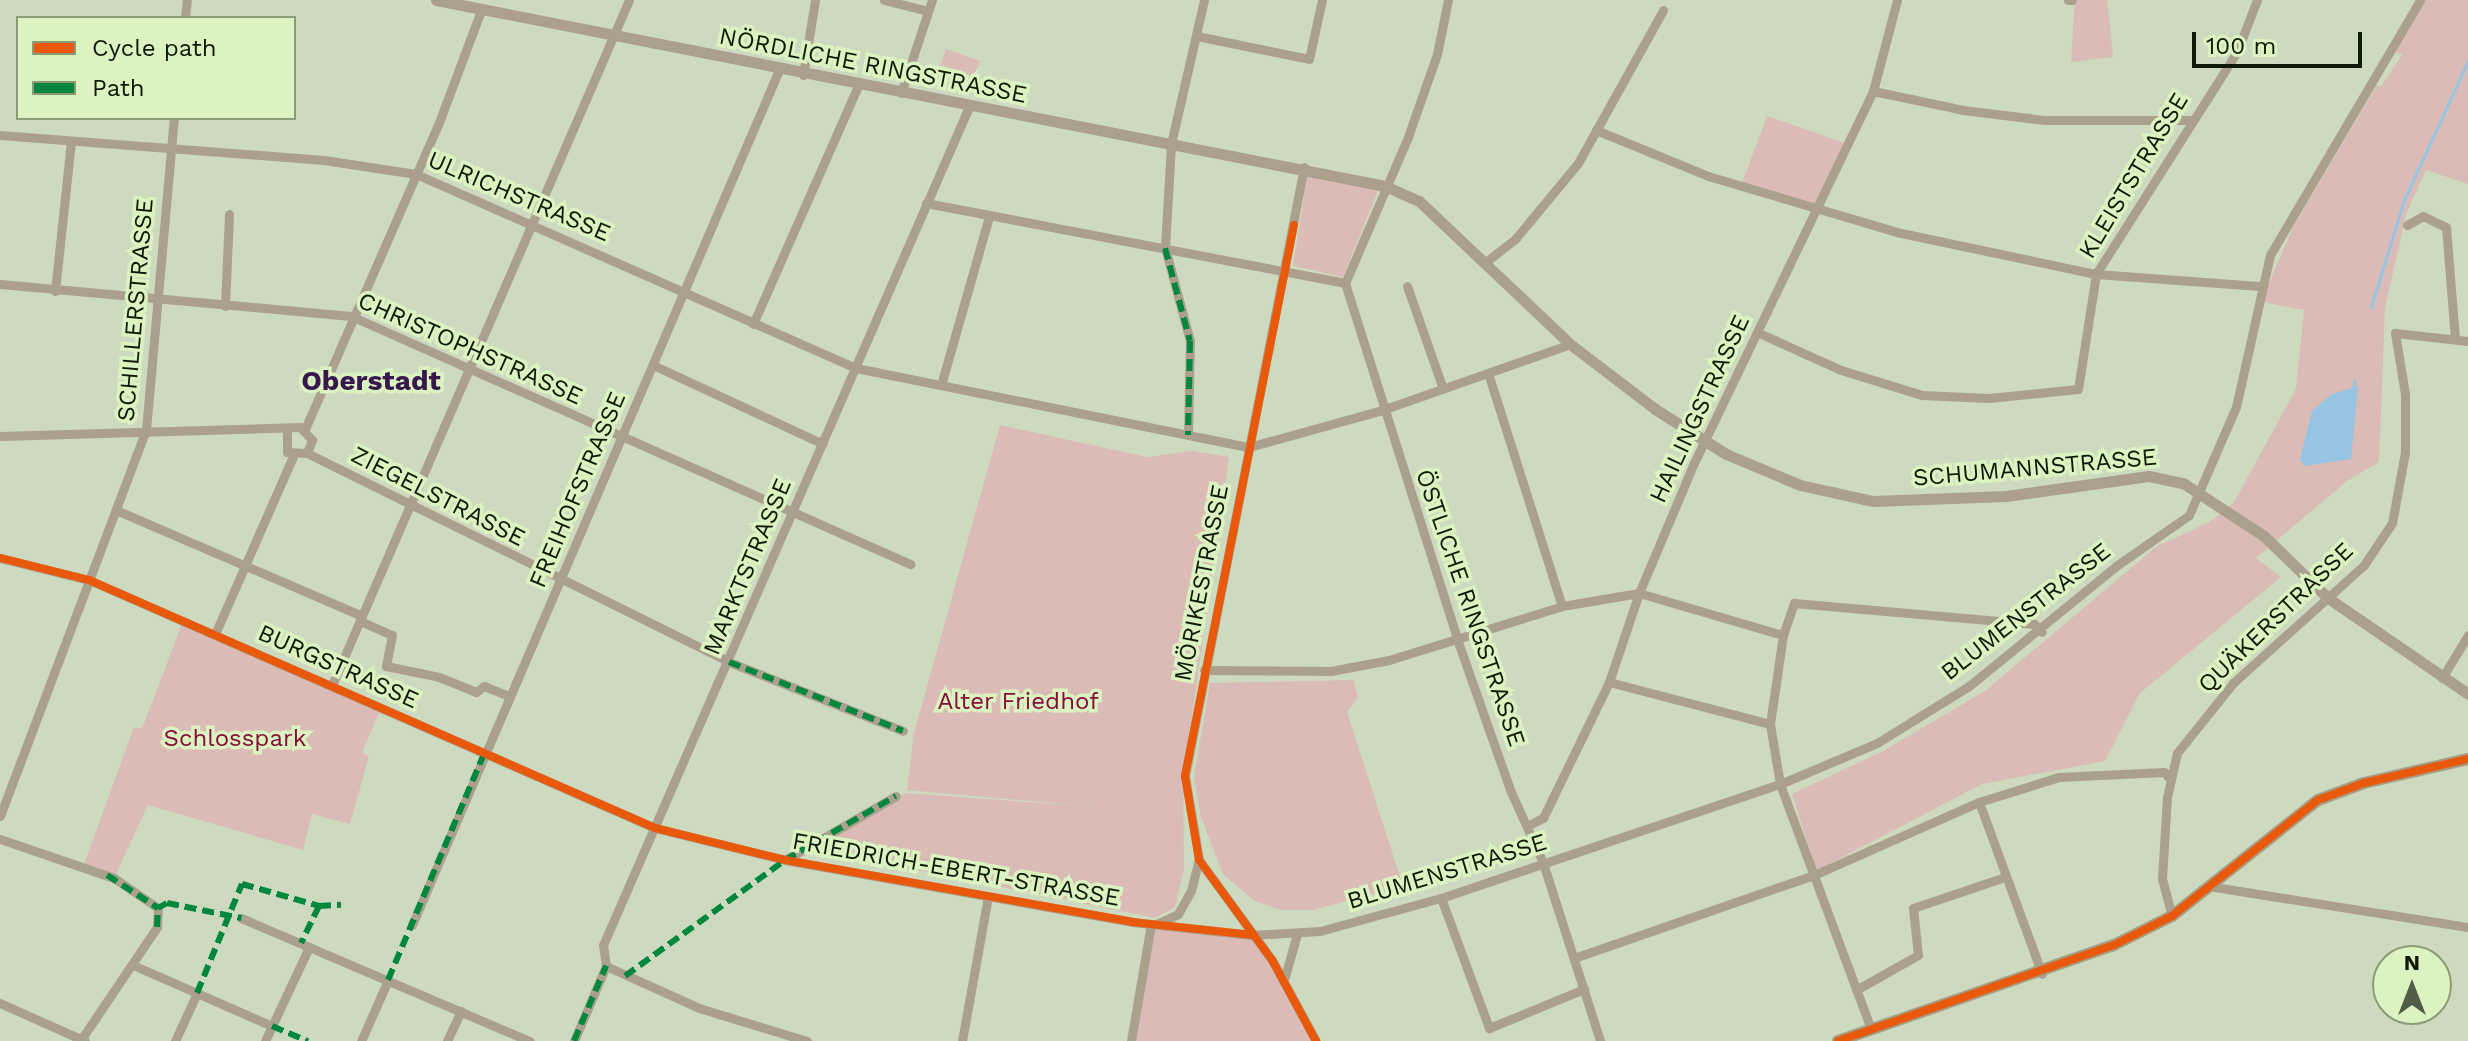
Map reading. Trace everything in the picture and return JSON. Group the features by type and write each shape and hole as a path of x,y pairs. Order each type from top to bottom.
{"main road":[{"path":"1838,1041 2042,974 2172,916 2318,800 2364,783 2468,759"}],"street":[{"name":"NÖRDLICHE RINGSTRASSE","path":"436,0 858,86 1304,167"},
{"path":"332,685 472,367 529,222 629,0"},
{"path":"803,75 815,0"},
{"path":"884,0 928,11"},
{"path":"901,93 932,0"},
{"path":"1188,435 1190,341 1165,248 1171,144 1204,0"},
{"path":"1197,36 1309,59 1322,0"},
{"path":"926,203 1345,283 1436,58 1448,0"},
{"name":"HAILINGSTRASSE","path":"1527,826 1543,818 1609,682 1639,593 1704,442 1819,209 1873,91 1897,0"},
{"name":"KLEISTSTRASSE","path":"1759,333 1841,370 1922,395 1989,398 2078,389 2096,274 2190,120 2237,52 2257,0"},
{"name":"BLUMENSTRASSE","path":"1252,935 1297,934 1441,898 1780,784 1877,743 1969,686 2042,632 2116,566 2189,515 2236,407 2259,286 2270,255 2420,0"},
{"path":"305,429 351,316 416,174 482,8"},
{"path":"1487,261 1516,238 1572,171 1663,10"},
{"name":"FREIHOFSTRASSE","path":"412,925 653,365 687,293 779,70"},
{"path":"753,324 858,86"},
{"path":"1873,91 1963,110 2045,120 2190,120"},
{"name":"MARKTSTRASSE","path":"574,1041 606,966 601,952 969,107"},
{"name":"SCHILLERSTRASSE","path":"0,816 146,430 174,120"},
{"path":"1596,130 1708,176 1901,233 2096,274 2259,286"},
{"name":"ULRICHSTRASSE","path":"0,135 170,152 324,160 416,174 856,368 1249,447"},
{"path":"55,291 71,142"},
{"name":"SCHUMANNSTRASSE","path":"1304,167 1385,186 1419,201 1487,261 1570,344 1704,442 1800,485 1873,501 2022,494 2149,476 2199,492 2264,536 2328,598 2468,694"},
{"name":"MÖRIKESTRASSE","path":"1151,924 1178,914 1191,891 1199,860 1185,776 1304,167"},
{"path":"225,306 229,214"},
{"path":"941,385 989,216"},
{"path":"2407,225 2423,216 2446,227 2455,338 2468,341"},
{"name":"ÖSTLICHE RINGSTRASSE","path":"1345,283 1382,410 1457,639 1543,863 1600,1041"},
{"name":"CHRISTOPHSTRASSE","path":"0,284 156,302 351,316 472,367 622,438 910,564"},
{"path":"1407,286 1443,389"},
{"name":"QUÄKERSTRASSE","path":"2172,916 2162,879 2170,779 2177,753 2197,722 2364,565 2392,523 2400,495 2405,394 2395,333 2455,338"},
{"path":"1249,447 1382,410 1570,344"},
{"path":"653,365 823,444"},
{"path":"1488,373 1562,606"},
{"path":"0,436 146,430 305,429"},
{"path":"293,456 307,453 312,440 305,429"},
{"path":"287,431 283,446 293,456"},
{"name":"ZIEGELSTRASSE","path":"307,453 410,507 729,662 903,731"},
{"path":"215,634 293,456"},
{"path":"116,510 392,635 386,666 439,677 476,692 484,686 509,696"},
{"name":"BURGSTRASSE","path":"0,558 89,580 655,828"},
{"path":"1204,670 1331,671 1457,639 1562,606 1639,593 1783,635"},
{"path":"1871,1029 1780,784 1770,724 1783,635 1794,603 2034,624 2042,632"},
{"path":"2442,678 2468,635"},
{"path":"1609,682 1770,724"},
{"path":"1574,958 1814,875 1979,802 2059,777 2164,772 2170,779"},
{"path":"785,860 896,796"},
{"path":"1979,802 2042,974"},
{"name":"FRIEDRICH-EBERT-STRASSE","path":"655,828 785,860 1151,924 1252,935"},
{"path":"0,839 107,875 158,908 157,927 82,1040 0,1003"},
{"name":"MÖRIKESTRASSE","path":"1199,860 1284,980 1316,1041"},
{"path":"1856,990 1918,955 1913,908 2005,877"},
{"path":"2208,886 2468,927"},
{"path":"962,1041 988,896"},
{"path":"1441,898 1489,1028 1584,989"},
{"path":"241,918 530,1041"},
{"path":"1131,1041 1151,924"},
{"path":"1284,980 1297,934"},
{"path":"265,1041 309,947"},
{"path":"133,965 272,1026"},
{"path":"606,966 769,1037 807,1041"},
{"path":"361,1041 388,980"},
{"path":"175,1041 197,993"},
{"path":"447,1041 461,1011"}],"green space":[{"path":"2075,0 2107,0 2113,57 2071,62"},
{"path":"2424,0 2468,0 2468,184 2426,170 2406,214 2385,309 2379,462 2347,481 2256,558 2281,577 2140,693 2105,761 1982,784 1816,871 1792,794 1883,751 1985,691 2156,547 2209,522 2233,504 2296,389 2304,310 2261,302 2293,227 2377,85 2380,88 2402,55 2395,51"},
{"path":"946,49 980,61 974,76 941,65"},
{"path":"1767,116 1845,143 1818,205 1742,183"},
{"path":"1308,173 1379,188 1343,277 1293,266"},
{"name":"Alter Friedhof","path":"1000,425 1147,457 1192,451 1229,457 1183,778 1184,869 1175,907 1155,918 809,848 906,793 1096,807 907,790 914,733"},
{"name":"Schlosspark","path":"183,621 381,708 362,753 369,756 350,824 312,814 303,850 148,805 114,878 83,867 134,727 142,729"},
{"path":"1354,680 1358,698 1347,712 1403,886 1313,910 1280,910 1253,900 1223,874 1201,817 1194,778 1210,683"},
{"path":"1151,924 1252,935 1316,1041 1131,1041"}],"water":[{"path":"2358,386 2351,459 2304,466 2300,459 2312,411 2332,394"}],"waterway":[{"path":"2371,307 2404,200 2468,61"},
{"path":"2353,388 2355,380"}],"marked path":[{"path":"1165,248 1190,341 1188,435"},
{"path":"729,662 903,731"},
{"path":"388,980 484,754"},
{"path":"625,976 785,860 896,796"},
{"path":"107,875 158,908"},
{"path":"197,993 242,884 319,906 301,943"},
{"path":"158,908 167,903 241,918"},
{"path":"319,906 341,905"},
{"path":"157,927 158,908"},
{"path":"574,1041 606,966"},
{"path":"272,1026 308,1041"}],"cycle path":[{"path":"1294,225 1185,776 1199,860 1272,960 1316,1041"},
{"path":"0,558 89,580 655,828 785,860 1132,922 1252,935"},
{"path":"1838,1041 2114,945 2172,916 2318,800 2364,783 2468,759"}],"district":[{"name":"Oberstadt","path":"371,381"}]}
